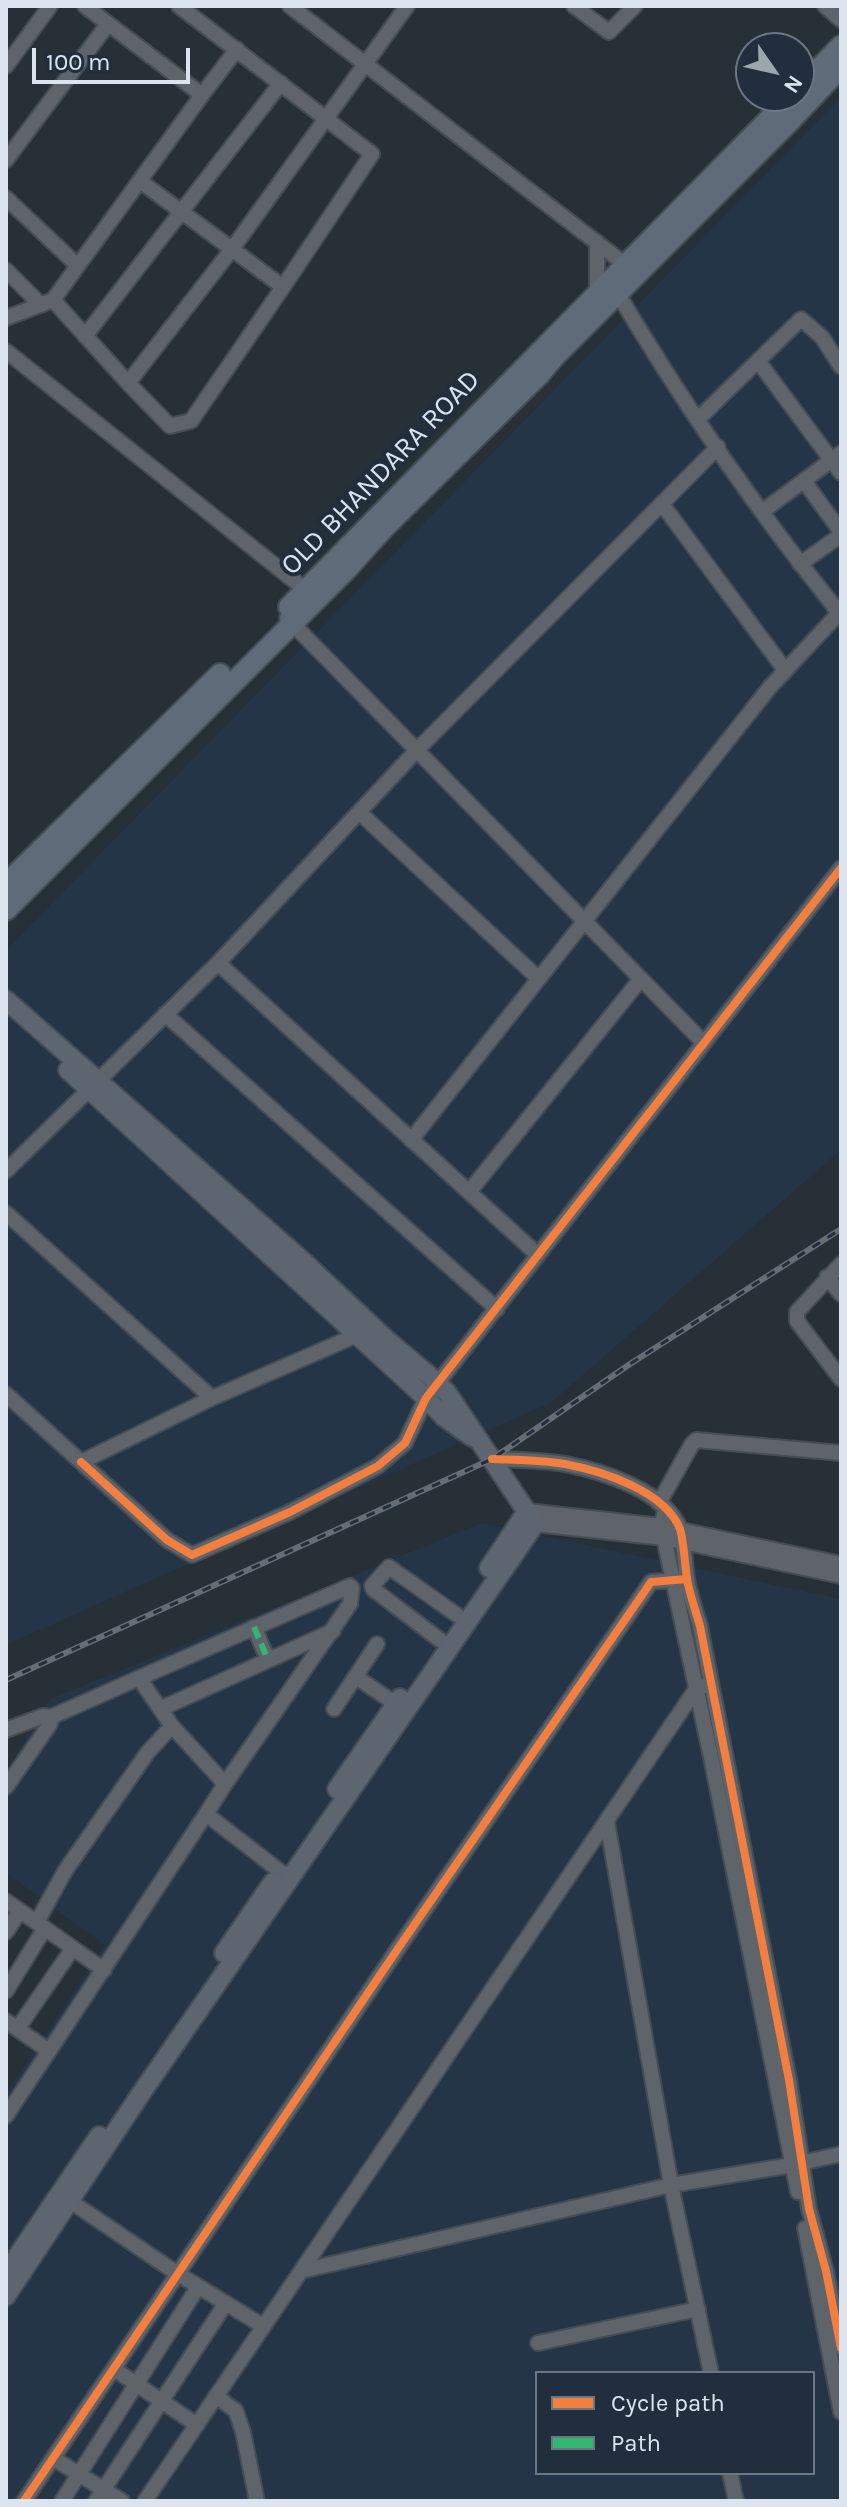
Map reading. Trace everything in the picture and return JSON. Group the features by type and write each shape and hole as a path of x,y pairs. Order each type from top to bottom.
{"highway":[{"path":"815,73 841,46"},
{"path":"632,270 841,67"},
{"name":"OLD BHANDARA ROAD","path":"9,881 90,813 311,594 608,289 632,270 777,112"},
{"path":"6,910 90,813"}],"main road":[{"path":"6,1000 444,1417 478,1440"},
{"path":"6,1014 316,1272 388,1341 438,1383 531,1517"},
{"path":"6,2273 25,2257 70,2201 396,1704 457,1615 531,1517"},
{"path":"6,2296 25,2257 286,1874 444,1652 531,1517"}],"street":[{"path":"6,66 50,6"},
{"path":"85,6 202,95"},
{"path":"6,270 85,336 170,426 191,421 372,154 179,6"},
{"path":"290,6 632,270"},
{"path":"128,383 232,249 407,6"},
{"path":"574,6 609,32 635,6"},
{"path":"825,6 841,20"},
{"path":"6,160 108,24"},
{"path":"6,318 47,303 237,49"},
{"path":"85,336 281,83"},
{"path":"140,181 283,287"},
{"path":"6,198 77,265"},
{"path":"411,1140 785,670 840,613 800,564 608,289 597,242"},
{"path":"698,419 801,319 822,337 841,367"},
{"path":"6,351 311,594"},
{"path":"758,361 837,457 841,473"},
{"path":"6,1171 218,963 416,751 718,447"},
{"path":"763,511 837,457"},
{"path":"800,564 841,534 804,481"},
{"path":"662,504 785,670"},
{"path":"287,618 704,1043"},
{"path":"360,813 538,978"},
{"path":"6,1394 167,1540 192,1555 290,1512 378,1466 405,1443 426,1398 841,868"},
{"path":"218,963 538,1255"},
{"path":"469,1192 640,980"},
{"path":"165,1014 497,1309"},
{"path":"6,1213 212,1398"},
{"path":"841,1264 795,1316 841,1379"},
{"path":"827,1277 841,1294"},
{"path":"81,1462 212,1398 357,1335"},
{"path":"841,1453 696,1440 662,1506 663,1532 680,1579 703,1686 797,2164 841,2412"},
{"path":"492,1459 568,1465 635,1487 662,1506 680,1536 680,1579"},
{"path":"531,1517 663,1532 841,1576"},
{"path":"680,1536 841,1564"},
{"path":"440,1640 372,1586 389,1567 457,1615"},
{"path":"24,2501 651,1582 680,1579"},
{"path":"6,1730 43,1716 51,1717 254,1627 350,1586 352,1588 353,1598 333,1630 225,1784 6,2116"},
{"path":"254,1627 268,1660"},
{"path":"160,1709 333,1630"},
{"path":"334,1709 377,1644"},
{"path":"356,1677 396,1704"},
{"path":"139,1678 172,1726 225,1784"},
{"path":"145,2501 703,1686"},
{"path":"6,1787 50,1724 51,1717"},
{"path":"6,1991 65,1871 148,1752 172,1726"},
{"path":"206,1814 286,1874"},
{"path":"607,1822 671,2185 711,2371"},
{"path":"6,1901 104,1970"},
{"path":"6,1932 20,1911"},
{"path":"49,2051 12,2025 73,1948"},
{"path":"301,2271 671,2185 841,2154"},
{"path":"797,2164 826,2271 841,2348"},
{"path":"70,2201 198,2287 263,2326"},
{"path":"62,2501 198,2287"},
{"path":"100,2495 226,2303"},
{"path":"538,2343 698,2309"},
{"path":"114,2369 197,2425"},
{"path":"216,2396 236,2411 257,2501"},
{"path":"53,2458 79,2474 100,2495 122,2501"},
{"path":"730,2475 736,2501"}],"shaded area":[{"path":"841,97 841,1150 552,1402 6,1645 6,950"},
{"path":"482,1523 841,1599 841,2501 6,2501 6,2094 105,1945 6,1873 6,1772 50,1699"}],"railway":[{"path":"6,1680 492,1459 630,1364 841,1229"}],"marked path":[{"path":"254,1627 268,1660"}],"cycle path":[{"path":"81,1462 167,1540 192,1555 290,1512 378,1466 405,1443 426,1398 841,868"},
{"path":"492,1459 565,1464 614,1478 661,1504 680,1529 688,1584 700,1626 789,2080 809,2209 826,2271 841,2348"},
{"path":"24,2501 399,1947 651,1582 687,1579"}]}
